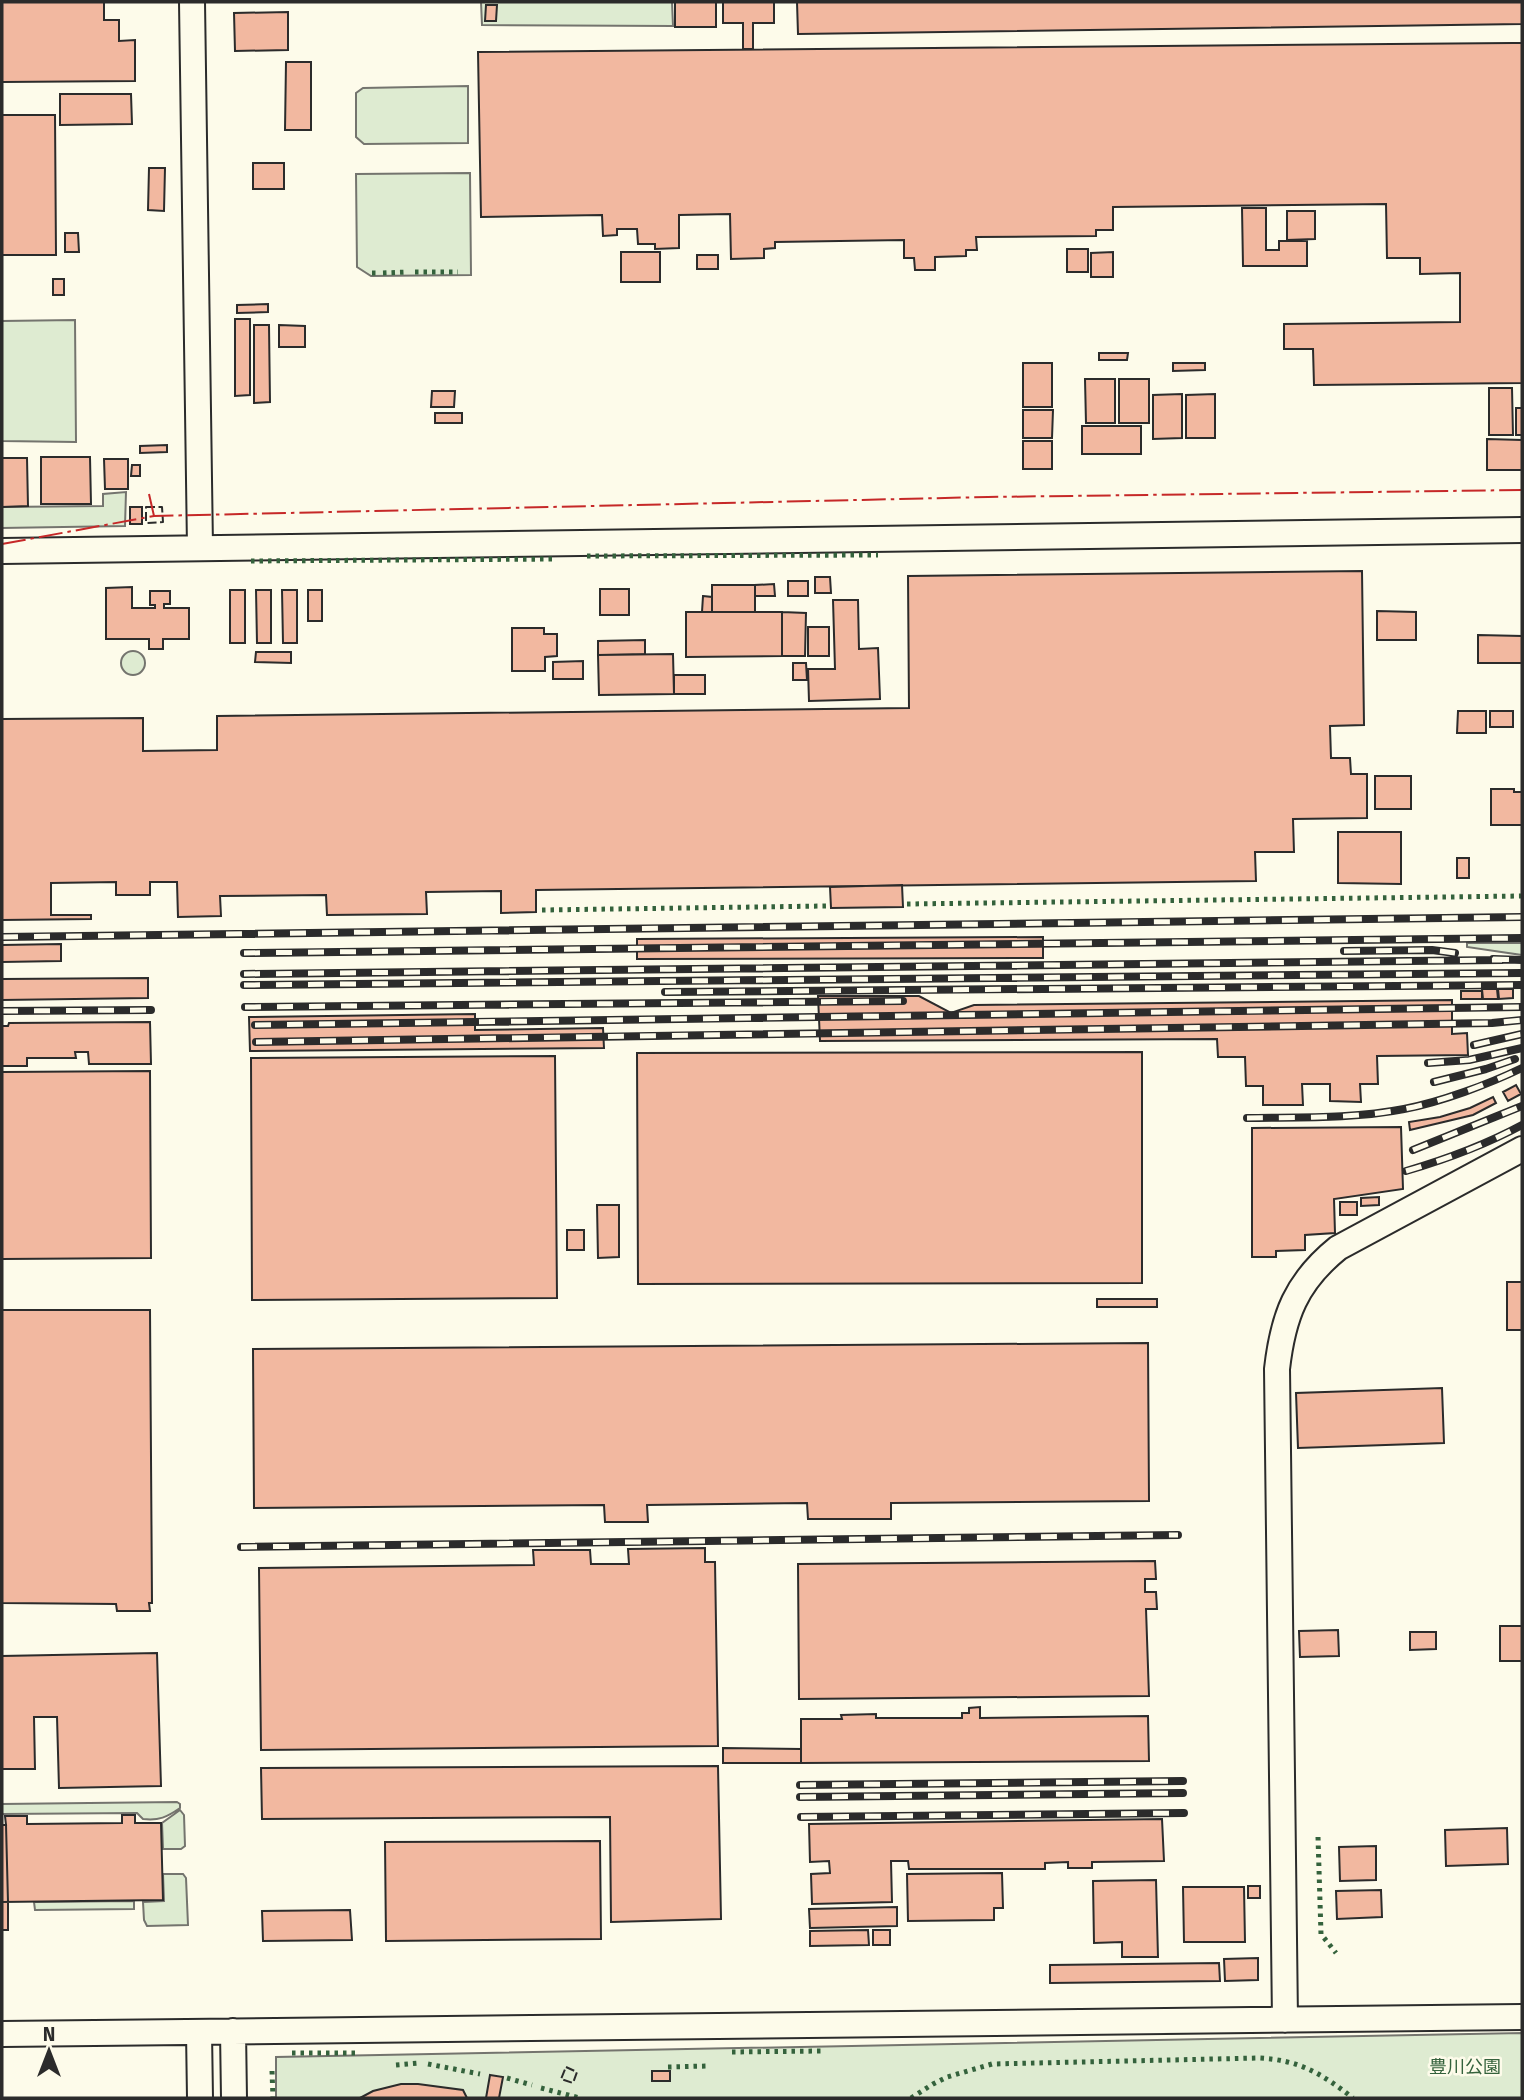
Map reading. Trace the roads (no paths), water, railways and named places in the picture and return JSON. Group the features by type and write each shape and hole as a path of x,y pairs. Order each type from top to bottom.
{"street":[{"path":"191,2 200,547"},
{"path":"2,551 1522,530"},
{"path":"1285,2021 1277,1369 1281,1333 1296,1295 1322,1262 1338,1248 1522,1149"},
{"path":"2,2034 1522,2017"},
{"path":"233,2031 234,2098"},
{"path":"199,2032 200,2098"}],"railway":[{"path":"2,937 1522,917"},
{"path":"244,953 1522,938"},
{"path":"1344,951 1432,950 1455,953"},
{"path":"1493,959 1522,960"},
{"path":"244,974 1502,960"},
{"path":"244,985 1522,973"},
{"path":"665,992 1522,985"},
{"path":"245,1007 903,1001"},
{"path":"255,1025 1522,1007"},
{"path":"2,1011 151,1010"},
{"path":"256,1042 1492,1023 1522,1020"},
{"path":"1474,1045 1522,1034"},
{"path":"1428,1063 1469,1060 1522,1048"},
{"path":"1434,1082 1515,1059"},
{"path":"1247,1118 1346,1116 1404,1109 1464,1092 1522,1068"},
{"path":"1413,1150 1522,1106"},
{"path":"1406,1171 1466,1151 1522,1125"},
{"path":"241,1547 1178,1535"},
{"path":"800,1785 1183,1781"},
{"path":"800,1797 1183,1793"},
{"path":"801,1817 1184,1813"}],"park label":[{"name":"豊川公園","path":"1465,2067"}]}
